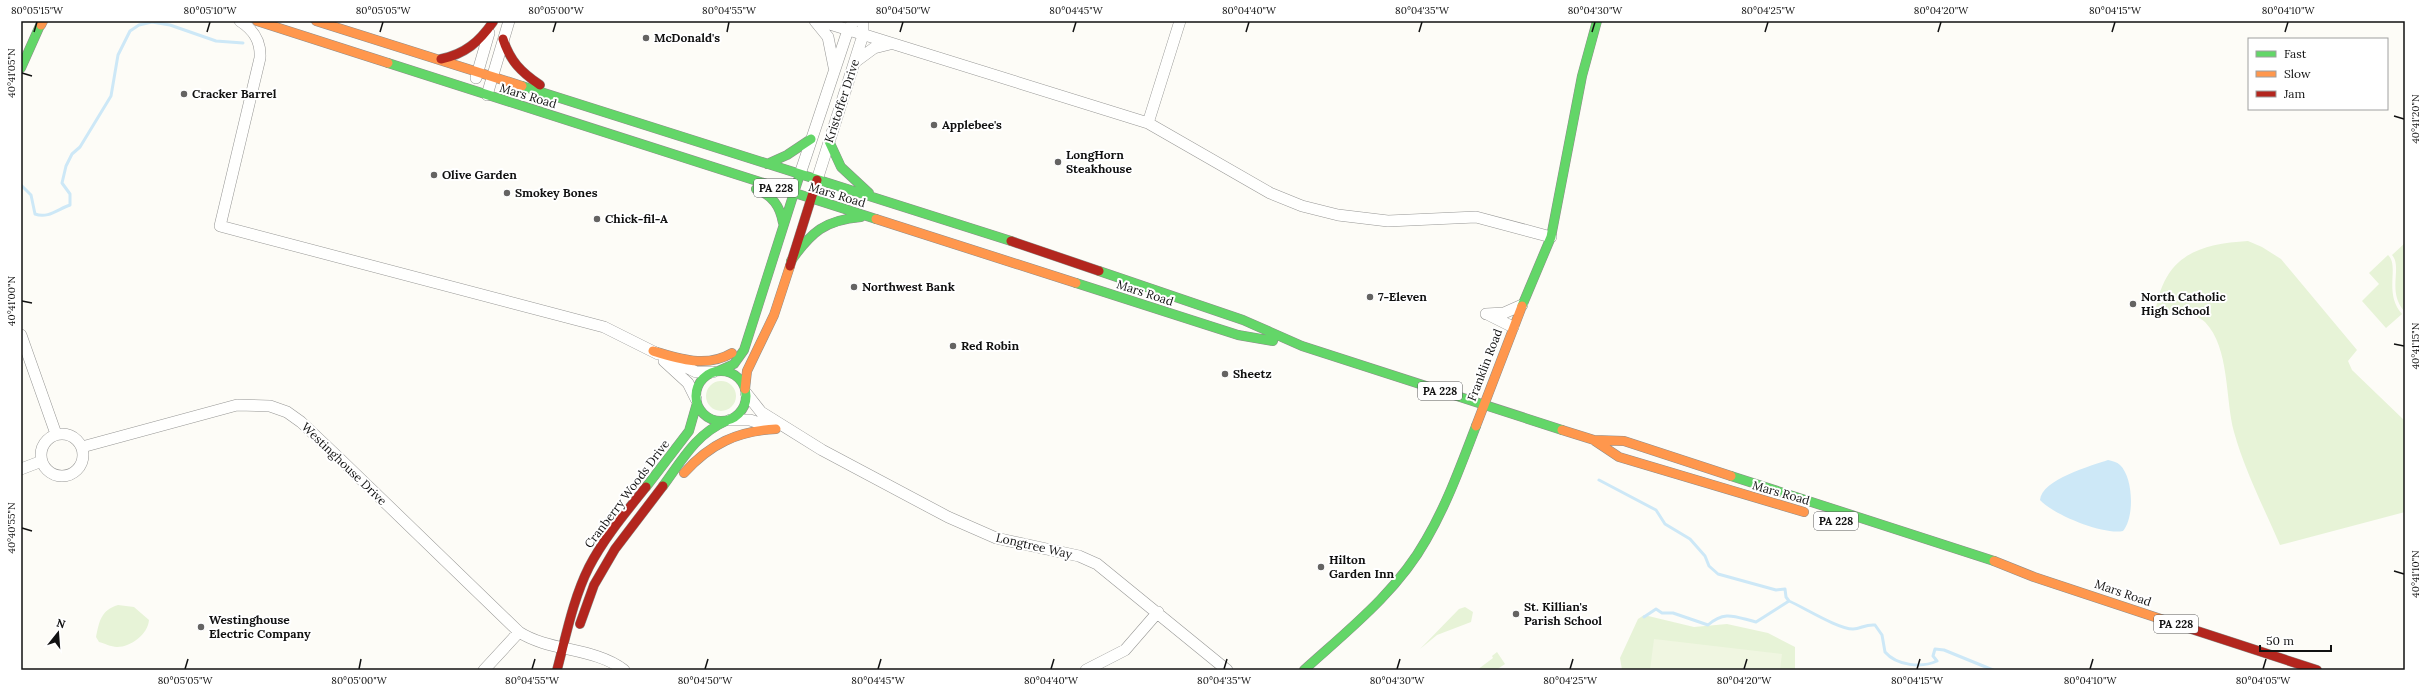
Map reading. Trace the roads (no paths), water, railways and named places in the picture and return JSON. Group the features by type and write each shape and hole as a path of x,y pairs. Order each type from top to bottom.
{"main road":[{"name":"Mars Road","path":"257,21 642,144 793,194 1238,335 1297,345"},
{"name":"Mars Road","path":"316,21 493,75 817,180 958,223 1243,320 1297,345 1594,440 1624,442 1972,553 2034,577 2318,670"},
{"path":"439,59 458,56 469,50 482,38 493,21"},
{"name":"Franklin Road","path":"1304,670 1369,611 1406,570 1426,541 1455,481 1513,327 1551,237 1582,76 1597,21"},
{"path":"21,68 42,22"},
{"path":"503,39 513,64 552,94"},
{"path":"767,164 787,155 811,139"},
{"path":"829,141 841,166 874,197"},
{"path":"642,144 704,172 764,191 780,207 783,223"},
{"path":"800,174 741,355 729,367 715,372 700,382 696,390 696,401 707,417 716,421 728,420 742,410 746,391 747,371 774,315 817,180"},
{"path":"791,261 808,236 823,226 840,220 867,217"},
{"path":"653,351 680,358 718,360 735,350 749,331"},
{"path":"715,372 728,372 737,377 746,391"},
{"name":"Cranberry Woods Drive","path":"569,657 580,587 594,559 614,527 656,476 689,431 695,417 696,401"},
{"name":"Cranberry Woods Drive","path":"557,670 569,657 594,585 607,561 704,432 728,420"},
{"path":"607,561 633,538 692,463 715,444 734,434 749,430 776,429"},
{"name":"Mars Road","path":"1594,440 1620,456 1816,515"},
{"name":"Mars Road","path":"1899,541 1968,562 2034,577"}],"street":[{"path":"240,21 256,35 260,52 242,136 220,226 604,327 690,370 700,373 715,372"},
{"path":"472,90 493,21"},
{"path":"486,95 509,21"},
{"path":"815,21 828,37 834,70"},
{"path":"820,21 851,25 863,35 1148,123 1270,193 1302,206 1338,215 1388,221 1476,218 1551,237"},
{"name":"Kristoffer Drive","path":"817,180 863,35 863,21"},
{"path":"1148,123 1180,21"},
{"name":"Kristoffer Drive","path":"800,174 834,70 851,25"},
{"path":"854,63 874,48 894,44"},
{"path":"1513,327 1486,314 1504,313 1522,305"},
{"path":"21,335 56,434"},
{"path":"653,351 688,383 696,401"},
{"path":"746,391 761,412 822,450"},
{"name":"Westinghouse Drive","path":"82,447 237,405 270,406 287,412 301,422 339,458 519,632 569,657 599,658 624,670"},
{"path":"728,420 750,420 776,429 822,450"},
{"path":"56,434 70,435 76,439 82,447 83,459 80,466 69,475 55,474 48,471 42,461 41,450 44,443 56,434"},
{"name":"Longtree Way","path":"822,450 948,517 996,538 1090,560 1109,573 1158,612 1227,670"},
{"path":"21,469 42,461"},
{"path":"656,476 666,484"},
{"path":"1086,670 1125,650 1158,612"},
{"path":"484,670 519,632"}],"water":[{"path":"2108,460 2116,462 2120,465 2128,478 2130,487 2131,507 2127,525 2123,531 2104,530 2079,523 2056,512 2040,500 2043,492 2049,486 2068,474"}],"waterway":[{"path":"21,185 31,195 35,214 44,215 53,213 70,205 70,194 62,183 66,166 72,154 80,147 111,96 118,55 130,31 139,25 152,22 170,25 216,41 243,43"},
{"path":"1599,480 1656,510 1665,524 1690,539 1705,556 1709,566 1718,574 1776,590 1785,589 1786,597 1789,601"},
{"path":"1644,617 1656,609 1662,613 1673,613 1708,625 1714,620 1725,616 1756,622 1789,601 1839,626 1856,629 1868,625 1875,625 1882,635 1885,652 1890,657 1903,663 1924,665 1937,661 1933,656 1935,649 1944,650 1993,670"}],"place":[{"name":"McDonald's","path":"646,38"},
{"name":"Cracker Barrel","path":"184,94"},
{"name":"Applebee's","path":"934,125"},
{"name":"LongHorn Steakhouse","path":"1058,162"},
{"name":"Olive Garden","path":"434,175"},
{"name":"Smokey Bones","path":"507,193"},
{"name":"Chick-fil-A","path":"597,219"},
{"name":"Northwest Bank","path":"854,287"},
{"name":"7-Eleven","path":"1370,297"},
{"name":"North Catholic High School","path":"2133,304"},
{"name":"Red Robin","path":"953,346"},
{"name":"Sheetz","path":"1225,374"},
{"name":"Hilton Garden Inn","path":"1321,567"},
{"name":"St. Killian's Parish School","path":"1516,614"},
{"name":"Westinghouse Electric Company","path":"201,627"}]}
